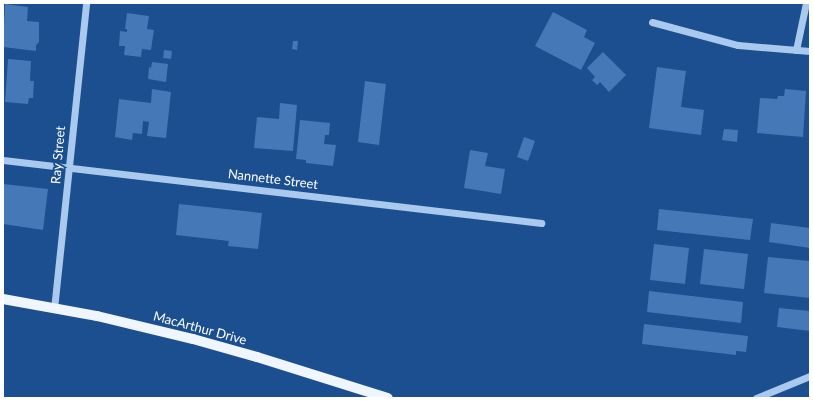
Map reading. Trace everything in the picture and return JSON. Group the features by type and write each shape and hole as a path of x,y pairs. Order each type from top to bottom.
{"main road":[{"name":"MacArthur Drive","path":"3,299 97,316 200,341 257,357 388,398"}],"street":[{"name":"Ray Street","path":"54,308 70,168 86,3"},
{"path":"796,50 806,3"},
{"path":"652,22 738,45 810,51"},
{"name":"Nannette Street","path":"3,160 541,223"},
{"path":"756,398 810,376"}],"building":[{"path":"5,4 28,7 27,21 39,22 39,42 36,45 36,51 3,47"},
{"path":"553,12 587,30 584,37 595,43 581,70 535,46"},
{"path":"127,13 149,16 147,29 154,30 151,50 142,49 141,57 124,55 125,46 119,46 120,31 127,32 127,29 125,29"},
{"path":"293,41 298,41 297,50 292,49"},
{"path":"164,50 172,51 171,59 163,58"},
{"path":"603,52 626,75 609,92 600,82 597,85 592,80 595,77 587,68"},
{"path":"8,59 31,61 30,81 34,81 33,98 29,98 28,104 5,102"},
{"path":"152,62 168,64 166,82 148,79 149,67 151,68"},
{"path":"657,67 686,71 681,107 704,110 701,135 649,128"},
{"path":"365,81 386,84 379,145 358,142"},
{"path":"152,89 171,92 166,138 147,136 149,122 143,121 142,134 133,133 132,140 115,137 119,99 151,103"},
{"path":"785,89 806,91 803,137 757,133 760,98 777,99 778,96 784,96"},
{"path":"280,103 297,105 293,151 254,148 257,117 279,119"},
{"path":"300,120 330,123 329,135 325,135 324,144 336,145 333,166 306,163 306,160 296,159"},
{"path":"724,129 738,130 737,142 722,140"},
{"path":"524,137 535,141 528,161 517,157"},
{"path":"470,150 488,153 485,166 505,169 501,194 464,188"},
{"path":"3,184 48,189 43,230 3,224"},
{"path":"179,204 262,213 258,249 228,246 229,241 176,235"},
{"path":"659,209 753,219 750,240 657,230"},
{"path":"771,223 810,228 810,248 769,242"},
{"path":"654,244 689,248 685,284 650,280"},
{"path":"704,249 748,254 744,289 700,284"},
{"path":"768,257 810,261 810,298 764,293"},
{"path":"649,291 743,302 741,323 647,312"},
{"path":"779,308 810,311 810,331 777,327"},
{"path":"644,324 748,336 746,352 736,351 736,355 642,344"}]}
